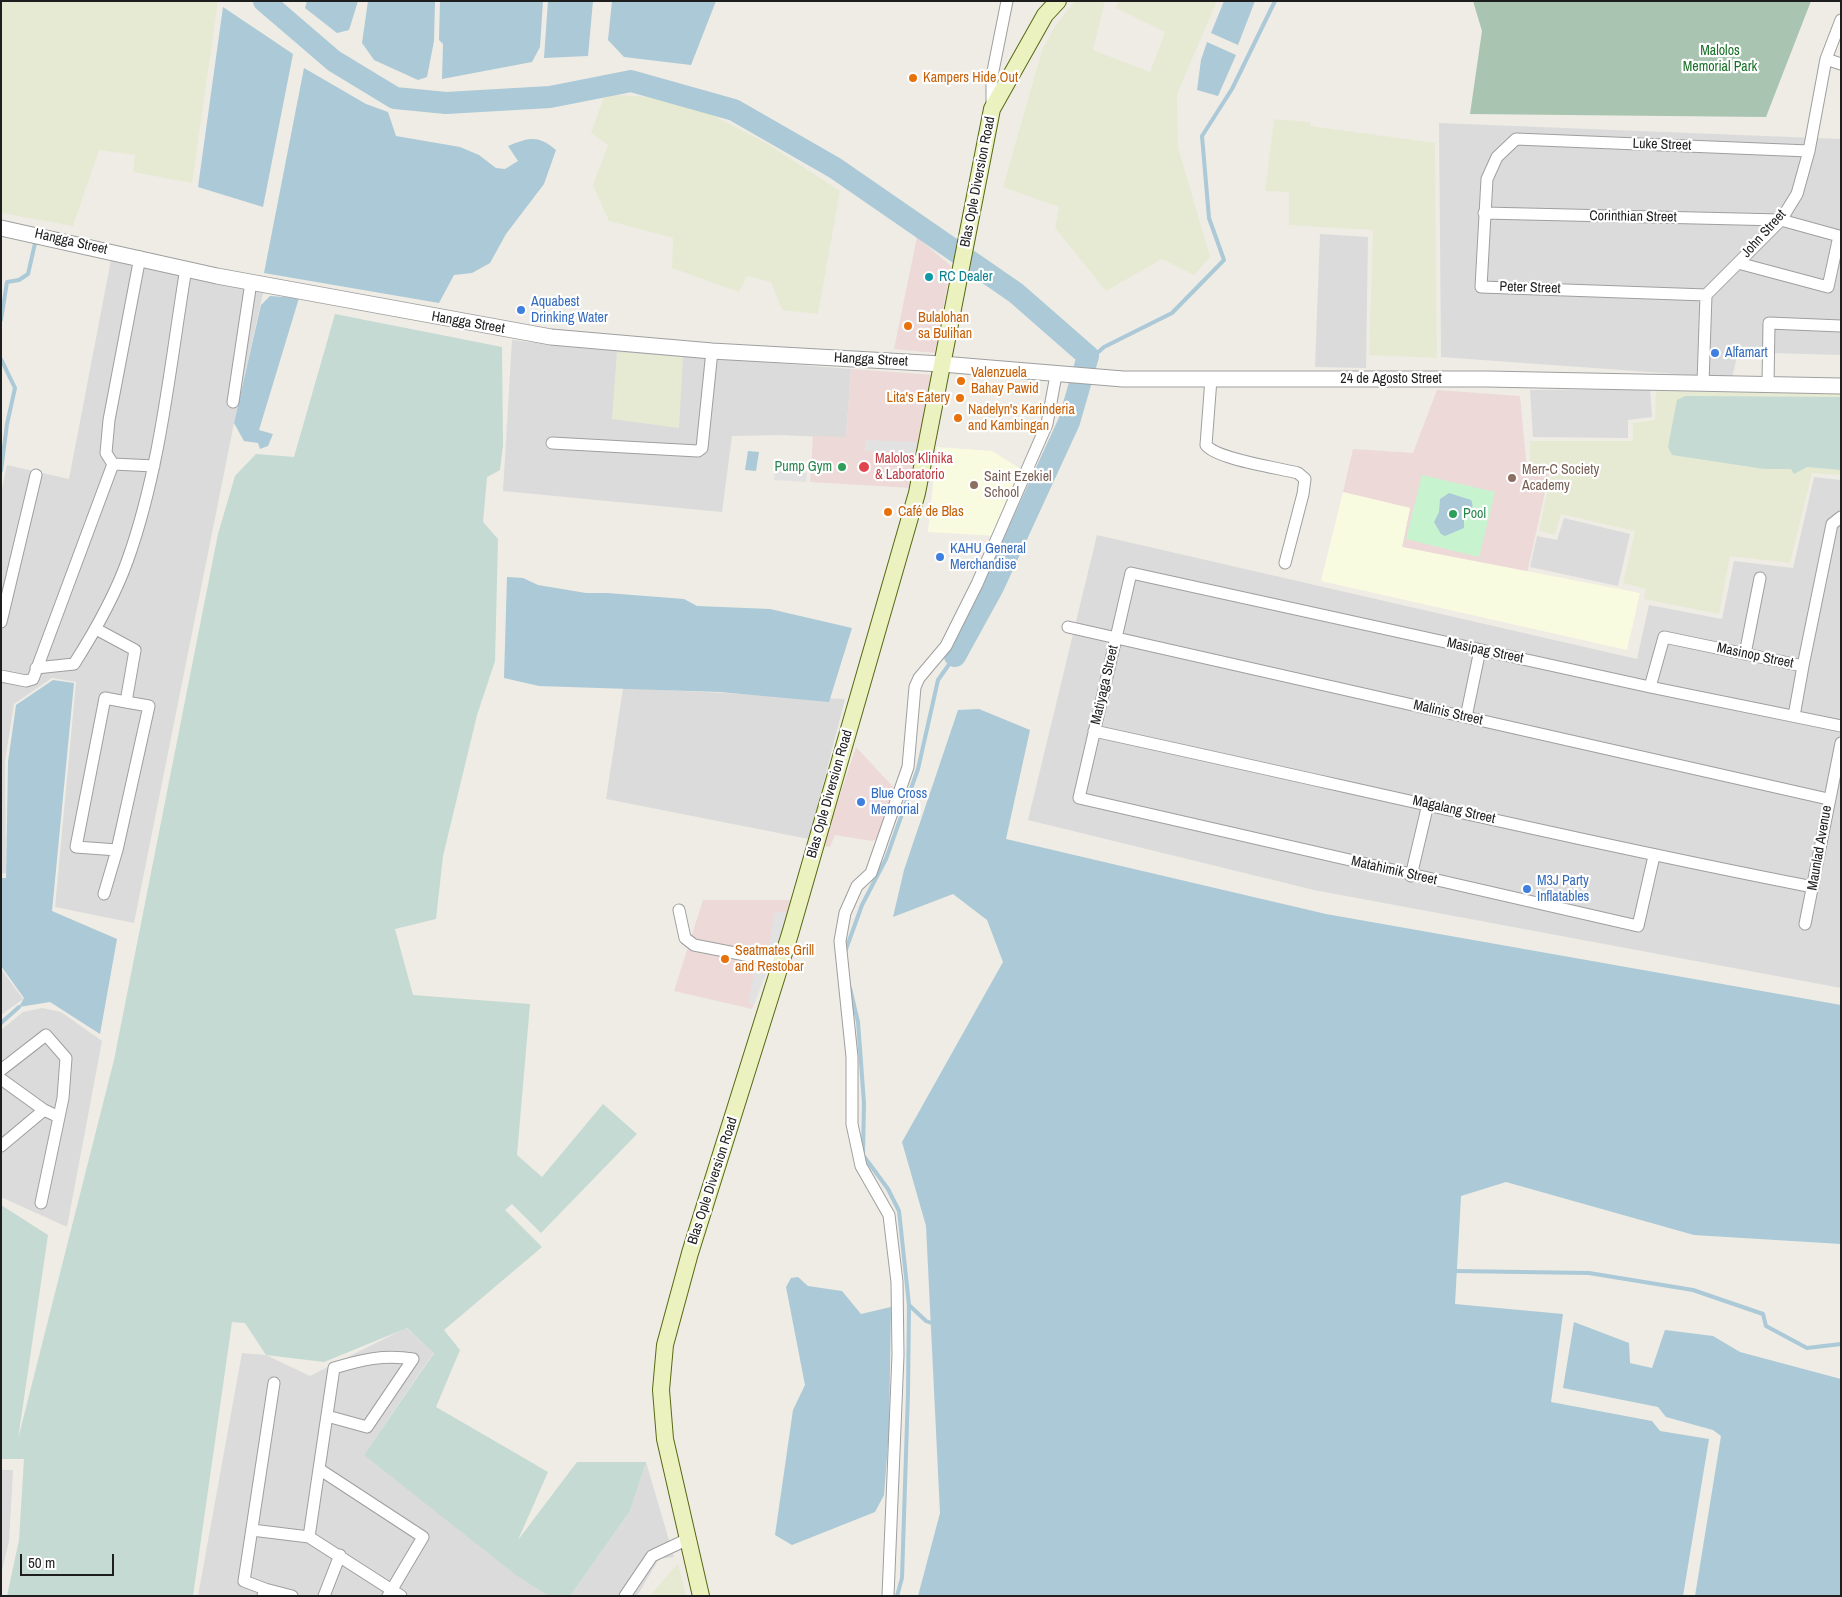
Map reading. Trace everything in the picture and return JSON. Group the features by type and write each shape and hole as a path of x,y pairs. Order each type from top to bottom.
{"main road":[{"name":"Blas Ople Diversion Road","path":"701,1596 664,1439 661,1390 666,1345 690,1253 781,962 917,493 992,108 1045,15 1058,1"}],"street":[{"path":"992,108 992,76 1007,1"},
{"name":"John Street","path":"1706,295 1781,220 1797,194 1809,151 1826,59 1841,20"},
{"path":"1826,59 1841,64"},
{"name":"Luke Street","path":"1516,139 1809,151"},
{"name":"Peter Street","path":"1516,139 1504,148 1487,179 1481,287 1706,295"},
{"name":"Corinthian Street","path":"1484,213 1781,220 1839,236 1828,287 1738,263"},
{"name":"Hangga Street","path":"1,228 251,282 551,337 712,351 942,364"},
{"path":"113,464 106,453 109,420 140,257"},
{"path":"36,668 74,664 96,629 128,562 154,466 186,268"},
{"path":"233,402 251,282"},
{"path":"1703,383 1706,295"},
{"path":"1768,385 1769,324 1841,326"},
{"path":"552,443 698,451 702,448 712,351"},
{"name":"24 de Agosto Street","path":"942,364 1109,378 1487,379 1841,386"},
{"path":"888,1596 898,1355 897,1282 889,1215 861,1166 852,1124 852,1057 840,941 845,913 856,886 871,873 908,767 915,687 919,678 946,646 977,584 1047,424 1061,375"},
{"path":"1211,379 1206,444 1209,449 1224,455 1298,473 1305,479 1303,494 1285,563"},
{"path":"113,464 154,466"},
{"path":"1,676 26,681 32,679 113,464"},
{"path":"1,622 36,475"},
{"name":"Masinop Street","path":"1650,687 1664,637 1803,666 1832,524 1841,518"},
{"name":"Matiyaga Street","path":"1079,798 1131,573"},
{"name":"Masipag Street","path":"1131,573 1650,687 1841,726"},
{"path":"1745,654 1760,578"},
{"name":"Malinis Street","path":"1068,627 1828,799"},
{"path":"96,629 135,650 126,702"},
{"path":"1466,717 1480,650"},
{"path":"1794,716 1803,666"},
{"path":"104,894 118,850 149,706 105,698 76,847 118,850"},
{"name":"Magalang Street","path":"1094,731 1428,804 1654,856 1813,887"},
{"name":"Maunlad Avenue","path":"1805,924 1828,799 1841,743"},
{"name":"Matahimik Street","path":"1079,798 1412,876 1638,926 1654,856"},
{"path":"1412,876 1428,804"},
{"path":"679,910 686,938 694,945 781,962"},
{"path":"1,1070 46,1036 66,1058 63,1098 41,1202"},
{"path":"1,1079 44,1110 59,1117"},
{"path":"1,1146 44,1110"},
{"path":"309,1537 334,1368 370,1358 394,1356 413,1359 367,1427 327,1416"},
{"path":"274,1383 244,1581 264,1592 292,1596"},
{"path":"252,1530 309,1537 340,1556 393,1594 422,1537 319,1468"},
{"path":"625,1596 652,1556 688,1539"},
{"path":"324,1596 340,1556"}],"shaded area":[{"path":"1,1 218,1 192,183 133,172 135,155 99,150 73,226 1,213"},
{"path":"307,1 358,1 349,30 337,33 305,8"},
{"path":"368,1 435,1 434,41 427,77 418,80 374,60 362,43"},
{"path":"440,1 543,1 540,47 532,62 442,79 443,44 439,40"},
{"path":"548,1 593,1 588,56 544,58"},
{"path":"612,1 716,1 691,65 624,57 608,40"},
{"path":"1075,1 1105,1 1093,50 1150,72 1165,32 1116,8 1118,1 1217,1 1177,94 1178,147 1210,257 1194,275 1162,259 1106,291 1055,228 1059,207 1003,187 1042,50 1055,26"},
{"path":"1224,1 1255,1 1238,45 1211,33"},
{"path":"223,7 293,54 263,207 198,187"},
{"path":"1207,42 1236,55 1218,96 1197,90 1201,60"},
{"path":"304,68 366,104 388,112 396,136 460,147 479,155 496,168 505,169 518,161 508,146 516,143 534,139 550,145 556,150 544,184 506,234 490,263 472,273 454,275 439,303 264,273"},
{"path":"605,94 665,98 710,114 768,144 840,191 818,314 782,310 771,282 747,276 739,292 672,268 673,238 609,221 593,185 608,145 591,133"},
{"path":"1274,119 1310,122 1310,126 1435,143 1437,358 1369,355 1373,230 1289,225 1289,192 1265,191"},
{"path":"1439,123 1841,139 1841,355 1738,352 1732,378 1441,357"},
{"path":"1320,234 1368,237 1366,368 1315,367"},
{"path":"917,237 951,266 935,353 894,349"},
{"path":"111,260 264,289 234,423 134,923 55,907 76,682 52,678 14,704 5,761 6,873 1,874 1,493 7,465 69,479"},
{"path":"270,296 299,298 259,430 273,434 268,446 260,449 258,443 244,441 234,423 261,305"},
{"path":"335,314 502,347 503,445 500,470 487,477 483,522 498,539 495,661 477,715 443,856 436,919 395,929 413,995 530,1004 517,1155 542,1177 603,1104 637,1134 541,1233 512,1204 505,1210 542,1247 444,1330 460,1350 436,1407 548,1472 518,1540 577,1462 646,1462 630,1511 570,1596 549,1596 516,1575 364,1455 434,1353 407,1328 324,1362 266,1355 245,1323 232,1322 193,1596 7,1596 19,1540 24,1459 1,1459 1,1205 48,1235 18,1439 114,1060 218,534 235,476 256,454 294,457"},
{"path":"512,340 569,347 851,369 846,438 780,435 732,436 722,512 503,491"},
{"path":"617,352 683,357 679,428 612,419"},
{"path":"851,369 934,375 912,488 810,482 813,436 846,437"},
{"path":"1650,389 1652,417 1628,420 1628,438 1533,437 1530,390"},
{"path":"1437,390 1520,396 1527,471 1549,474 1527,573 1402,547 1410,508 1343,492 1353,449 1413,453"},
{"path":"1656,391 1841,392 1841,475 1812,473 1790,563 1730,556 1719,614 1644,599 1646,589 1623,583 1635,531 1561,514 1555,535 1539,531 1552,471 1530,469 1530,441 1633,441 1633,423 1655,420"},
{"path":"1685,396 1841,397 1841,470 1807,467 1794,474 1791,469 1764,469 1672,455 1668,447 1677,400"},
{"path":"865,440 917,442 916,459 904,459 900,453 865,451"},
{"name":"Saint Ezekiel School","path":"937,447 992,451 1024,471 1006,500 997,536 928,532"},
{"path":"748,451 759,452 756,471 745,470"},
{"path":"775,471 807,473 806,482 774,480"},
{"path":"1814,477 1841,480 1841,988 1314,890 1028,820 1097,535 1637,659 1649,605 1722,619 1734,561 1793,568"},
{"path":"1343,492 1410,508 1402,547 1640,593 1627,650 1321,581"},
{"name":"Pool","path":"1449,493 1471,500 1472,506 1465,516 1464,528 1445,536 1441,534 1434,522 1439,512 1440,499"},
{"path":"1564,518 1630,534 1618,586 1530,567 1537,536 1557,540"},
{"path":"507,577 523,578 538,585 586,593 684,599 697,606 770,609 852,628 829,702 720,692 539,686 504,678"},
{"path":"53,680 74,683 52,911 117,939 100,1034 50,1002 19,1007 24,998 1,966 1,878 6,878 8,762 16,705"},
{"path":"623,688 845,699 809,839 606,799"},
{"path":"979,709 1030,730 1006,839 1326,914 1841,1005 1841,1244 1694,1235 1506,1182 1461,1196 1455,1304 1563,1314 1551,1402 1652,1421 1660,1431 1709,1439 1683,1596 918,1596 940,1513 926,1226 902,1142 1003,962 987,920 953,894 893,917 904,870 958,710"},
{"path":"856,747 896,790 878,838 872,841 835,835 830,847 823,846"},
{"path":"703,900 794,900 752,1009 674,991"},
{"path":"775,912 789,913 754,1005 748,1003 754,973 742,969 743,962 747,960 749,947 768,949"},
{"path":"1,969 23,999 1,1015"},
{"path":"42,1008 61,1012 102,1041 67,1227 1,1197 1,1030 23,1012"},
{"path":"798,1277 808,1286 842,1291 861,1314 891,1307 889,1431 884,1495 875,1512 792,1545 775,1535 793,1410 805,1385 786,1287 791,1278"},
{"path":"1574,1322 1629,1343 1630,1363 1652,1368 1665,1330 1713,1336 1740,1352 1841,1379 1841,1596 1695,1596 1721,1436 1713,1430 1666,1417 1658,1407 1563,1388"},
{"path":"406,1328 434,1352 364,1455 551,1596 198,1596 242,1353 266,1355 310,1376"},
{"path":"646,1462 674,1557 659,1559 637,1596 570,1596 630,1511"},
{"path":"1,1470 13,1470 9,1541 1,1575"},
{"path":"678,1563 686,1596 650,1596"}],"green space":[{"name":"Malolos Memorial Park","path":"1473,1 1811,1 1766,117 1470,114 1482,31"},
{"path":"1422,475 1495,492 1479,557 1406,539"}],"waterway":[{"path":"264,1 334,61 395,98 446,103 550,97 631,81 734,110 835,168 1016,293 1088,356 1069,422 993,587 955,656"},
{"path":"1086,363 1104,347 1172,313 1224,260 1209,218 1202,136 1232,89 1275,1"},
{"path":"1,320 7,282 19,280 28,274 36,239"},
{"path":"1,359 15,388 7,424 1,471"},
{"path":"845,952 862,905 886,859 918,769 938,680 955,656"},
{"path":"850,988 858,1022 864,1103 863,1155 888,1189 899,1211 909,1305 902,1578 897,1596"},
{"path":"1,1023 19,1007"},
{"path":"1454,1271 1589,1273 1693,1290 1763,1314 1766,1326 1807,1348 1841,1344"},
{"path":"909,1305 926,1321 934,1324"}],"place":[{"name":"Kampers Hide Out","path":"913,78"},
{"name":"RC Dealer","path":"929,277"},
{"name":"Aquabest Drinking Water","path":"521,310"},
{"name":"Bulalohan sa Bulihan","path":"908,326"},
{"name":"Alfamart","path":"1715,353"},
{"name":"Valenzuela Bahay Pawid","path":"961,381"},
{"name":"Lita's Eatery","path":"960,398"},
{"name":"Nadelyn's Karinderia and Kambingan","path":"958,418"},
{"name":"Pump Gym","path":"842,467"},
{"name":"Malolos Klinika & Laboratorio","path":"864,467"},
{"name":"Merr-C Society Academy","path":"1512,478"},
{"name":"Saint Ezekiel School","path":"974,485"},
{"name":"Café de Blas","path":"888,512"},
{"name":"Pool","path":"1453,514"},
{"name":"KAHU General Merchandise","path":"940,557"},
{"name":"Blue Cross Memorial","path":"861,802"},
{"name":"M3J Party Inflatables","path":"1527,889"},
{"name":"Seatmates Grill and Restobar","path":"725,959"}]}
